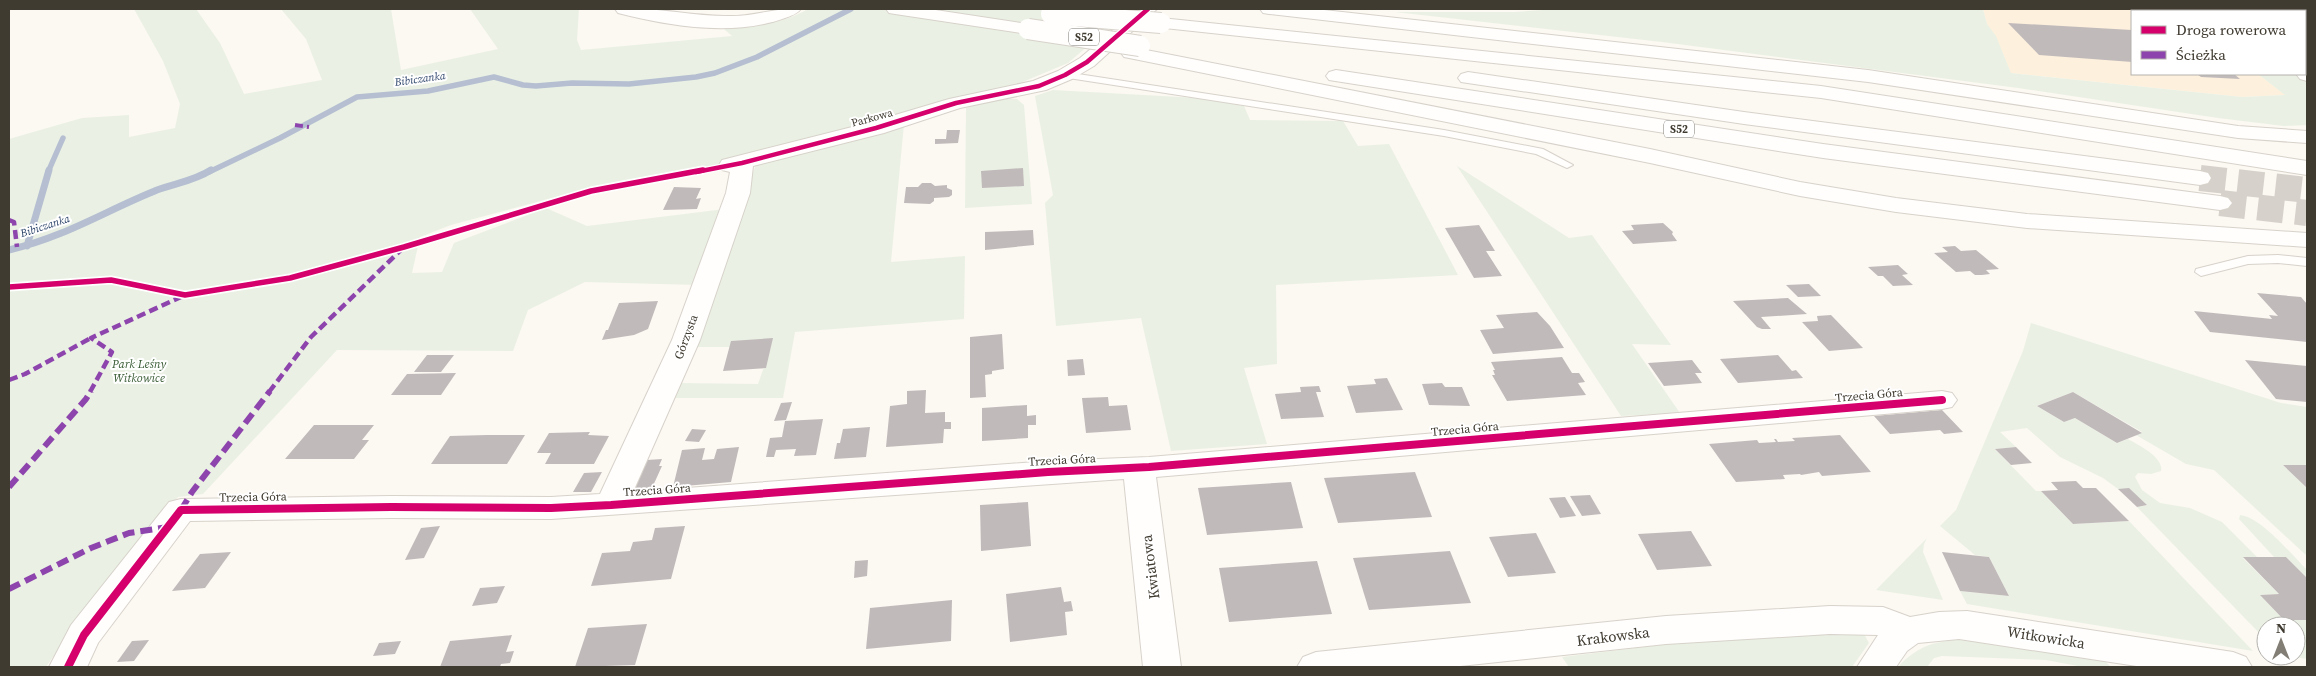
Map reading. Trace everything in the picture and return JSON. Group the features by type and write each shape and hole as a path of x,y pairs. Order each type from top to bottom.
{"main road":[{"path":"624,9 680,18 724,22 765,17 792,9"},
{"name":"S52","path":"895,9 1029,20 1051,14 1158,26 1744,118 2200,178"},
{"name":"Parkowa","path":"736,164 876,128 956,103 1020,92 1065,75 1087,62 1148,9"},
{"path":"1268,9 1868,76 2238,132 2307,137"},
{"path":"1029,20 1136,50 1800,188 1896,205 2027,221 2307,240"},
{"path":"1158,26 1821,92 2270,162 2307,166"},
{"name":"S52","path":"1136,50 1813,149 2220,203"},
{"name":"Górzysta","path":"611,505 686,340 738,193 736,164"},
{"name":"Trzecia Góra","path":"68,667 84,635 181,510 391,506 551,508 611,505 1040,473 1139,468 1942,400"},
{"name":"Kwiatowa","path":"1139,468 1162,667"},
{"name":"Krakowska","path":"1316,667 1666,630 1830,620 1883,621 1909,632"},
{"name":"Witkowicka","path":"1876,667 1895,639 1909,632 1946,624 1967,625 2113,657 2233,667"}],"lane":[{"path":"1065,75 1220,97 1444,133 1539,151 1567,164"},
{"path":"2201,272 2248,260 2278,259 2307,262"}],"shaded area":[{"path":"1983,9 2206,9 2208,10 2131,10 2131,75 2259,75 2286,95 2242,97 2011,73 1987,24"}],"green space":[{"name":"Park Leśny Witkowice","path":"134,9 196,9 220,43 244,94 322,80 306,39 281,9 391,9 401,70 498,49 470,9 579,9 577,40 581,50 732,36 724,29 778,21 808,9 1131,9 1068,63 1018,84 938,103 870,127 716,166 596,186 451,225 420,237 412,273 442,272 454,243 546,208 587,226 725,209 698,285 585,282 528,310 513,351 337,350 203,494 178,497 97,594 46,667 9,667 9,139 82,118 129,115 129,137 175,128 180,104 163,61"},
{"path":"1557,9 1983,9 1987,24 1996,36 2011,73 2242,97 2285,95 2259,75 2297,75 2307,82 2307,125 2284,126 2218,118 2018,88 1662,42 1395,12 1514,12"},
{"path":"1053,90 1198,98 1244,106 1250,120 1343,121 1358,146 1389,144 1458,275 1276,285 1277,364 1244,368 1267,444 1171,451 1141,318 1056,326 1045,203 1053,195 1035,96"},
{"path":"997,98 1017,99 1024,105 1032,204 965,208 966,108"},
{"path":"904,124 891,262 965,256 964,319 795,332 783,398 670,398 678,383 758,384 771,347 694,347 712,277 757,162"},
{"path":"1457,166 1569,238 1592,235 1671,345 1632,344 1680,413 1621,416"},
{"path":"2031,323 2281,403 2307,407 2307,465 2283,465 2307,488 2307,556 2214,470 2186,464 2136,435 2142,432 2073,392 2037,406 2064,422 2075,418 2117,443 2128,439 2144,448 2159,461 2161,471 2151,474 2138,473 2135,477 2142,490 2160,503 2190,508 2222,522 2257,557 2243,558 2279,594 2260,595 2280,616 2256,616 2256,630 2137,507 2147,505 2129,489 2118,489 2103,478 2060,457 2027,428 2000,432 2016,447 1995,449 2036,491 2041,491 2073,524 2129,521 2253,651 1967,604 1960,591 2009,596 1989,557 1975,555 1940,526 1956,510 2023,351"},
{"path":"2240,515 2257,522 2276,538 2307,570 2307,578 2286,557 2274,557 2239,519"},
{"path":"1927,538 1923,552 1943,600 1876,590"},
{"path":"2306,620 2307,620 2306,659"},
{"path":"1854,630 1864,634 1869,643 1852,667 1569,667 1562,657 1743,635"},
{"path":"1965,639 2104,660 2111,667 2083,667 2046,660 1942,656 1934,658 1927,667 1898,667 1920,649 1945,641"}],"building":[{"path":"2008,23 2131,30 2131,62 2039,55"},
{"path":"2198,75 2235,75 2240,79 2201,77"},
{"path":"947,130 960,130 958,143 935,144 935,139 946,139"},
{"path":"1023,168 1024,186 982,188 981,171"},
{"path":"922,183 931,183 935,186 947,185 947,188 952,190 952,195 934,198 934,201 930,204 904,203 906,187 918,187"},
{"path":"674,187 701,188 696,199 701,198 697,209 663,210"},
{"path":"1663,223 1673,232 1672,234 1677,241 1633,244 1622,231 1634,230 1631,225"},
{"path":"1479,225 1495,251 1486,251 1502,276 1474,278 1445,228"},
{"path":"1033,230 1034,245 985,250 985,232"},
{"path":"1955,246 1961,251 1976,250 1999,269 1986,270 1990,274 1982,275 1975,275 1970,271 1956,272 1934,253 1948,252 1942,247"},
{"path":"1898,265 1908,274 1902,275 1913,285 1893,286 1883,276 1878,276 1868,267"},
{"path":"1809,284 1821,296 1798,297 1786,285"},
{"path":"2257,293 2301,297 2307,304 2307,342 2210,332 2194,311 2272,319 2269,315 2278,316"},
{"path":"1788,298 1807,314 1761,317 1771,329 1757,327 1733,301"},
{"path":"658,301 648,329 634,335 602,340 619,303"},
{"path":"1537,312 1550,326 1564,348 1493,354 1480,330 1504,328 1496,315"},
{"path":"1831,315 1863,348 1829,351 1802,322 1818,321 1817,316"},
{"path":"1002,334 1004,369 992,371 992,374 985,375 986,397 970,398 970,337"},
{"path":"773,338 766,368 723,371 731,341"},
{"path":"427,355 454,355 441,372 414,372"},
{"path":"1778,355 1792,371 1796,370 1803,378 1738,383 1720,359"},
{"path":"1562,357 1572,373 1579,373 1585,382 1578,383 1586,395 1507,401 1492,375 1495,375 1493,370 1495,370 1491,362"},
{"path":"1083,359 1085,375 1068,376 1067,360"},
{"path":"1692,360 1702,373 1695,373 1702,383 1664,386 1648,363"},
{"path":"2245,360 2307,366 2307,402 2276,399"},
{"path":"456,373 441,395 391,395 407,374"},
{"path":"1387,378 1403,410 1356,413 1347,386 1376,384 1374,379"},
{"path":"1442,383 1445,387 1462,387 1470,406 1429,405 1422,384"},
{"path":"1319,386 1321,392 1316,392 1324,417 1281,419 1275,394 1301,392 1300,387"},
{"path":"926,390 925,413 945,412 945,422 951,422 951,429 944,429 943,443 886,447 890,406 907,404 907,391"},
{"path":"2073,392 2142,433 2117,443 2075,418 2064,422 2037,406"},
{"path":"1108,397 1109,406 1127,405 1131,430 1086,433 1082,398"},
{"path":"792,402 786,420 774,421 781,403"},
{"path":"1027,405 1027,416 1036,415 1036,425 1028,425 1028,438 982,441 982,408"},
{"path":"1942,410 1963,432 1944,434 1940,430 1890,434 1874,416"},
{"path":"823,419 816,455 794,456 796,449 776,450 774,457 766,457 770,438 782,437 785,421"},
{"path":"314,425 374,425 362,440 369,440 354,459 285,459"},
{"path":"870,427 866,457 834,459 837,443 840,443 843,429"},
{"path":"692,429 706,430 699,442 685,441"},
{"path":"590,432 588,435 609,436 594,464 545,464 551,453 537,453 549,433"},
{"path":"525,435 507,464 431,464 450,436"},
{"path":"1840,435 1871,472 1822,476 1819,472 1783,475 1785,479 1736,482 1709,444 1757,440 1759,443 1776,442 1774,439 1778,442 1795,441 1792,438"},
{"path":"739,447 731,482 673,487 682,450 705,448 702,460 714,459 717,449"},
{"path":"2016,447 2032,463 2011,465 1995,449"},
{"path":"662,459 659,466 662,466 652,488 633,489 647,460"},
{"path":"2283,465 2307,465 2307,488"},
{"path":"602,472 591,492 573,492 584,473"},
{"path":"1415,472 1432,517 1338,523 1324,478"},
{"path":"2076,481 2083,488 2096,488 2129,521 2073,524 2041,491 2058,490 2051,482"},
{"path":"1291,482 1303,528 1207,535 1198,488"},
{"path":"2129,488 2147,505 2137,507 2118,489"},
{"path":"1590,495 1601,514 1582,516 1570,496"},
{"path":"1565,497 1576,516 1560,518 1549,498"},
{"path":"1028,502 1031,546 981,551 980,505"},
{"path":"440,526 424,558 405,560 421,528"},
{"path":"685,526 671,579 591,586 602,553 630,551 633,542 652,540 655,528"},
{"path":"1691,531 1712,566 1657,570 1638,534"},
{"path":"1536,533 1556,573 1508,577 1489,537"},
{"path":"1450,551 1471,603 1369,610 1353,558"},
{"path":"231,552 205,588 172,591 200,554"},
{"path":"1942,552 1989,557 2009,596 1960,591"},
{"path":"2243,557 2286,557 2307,578 2307,620 2306,616 2280,616 2260,595 2279,594"},
{"path":"868,560 867,576 854,578 855,561"},
{"path":"1317,561 1332,614 1229,622 1219,568"},
{"path":"505,586 497,603 472,606 480,588"},
{"path":"1061,587 1064,602 1071,601 1073,611 1065,612 1067,635 1010,642 1006,594"},
{"path":"952,600 951,641 866,649 870,608"},
{"path":"647,624 635,665 575,667 588,628"},
{"path":"512,635 506,652 514,651 510,663 501,664 500,667 440,667 450,641"},
{"path":"149,640 134,661 117,662 132,641"},
{"path":"401,641 395,654 373,656 379,643"}],"waterway":[{"name":"Bibiczanka","path":"209,172 280,138 357,97 428,91 494,77 523,85 536,86 572,83 629,84 696,77 715,73 757,57 851,9"},
{"path":"48,172 63,138"},
{"path":"27,245 49,170"},
{"name":"Bibiczanka","path":"27,245 84,223 157,190 205,174 211,170"},
{"name":"Bibiczanka","path":"9,250 27,245"}],"tunnel":[{"path":"2200,178 2307,190"},
{"path":"2220,203 2307,213"}],"marked path":[{"path":"295,125 309,127"},
{"path":"9,220 14,222 17,247"},
{"path":"181,510 192,492 311,337 402,249"},
{"path":"9,487 86,399 112,352 91,338 183,296"},
{"path":"9,380 25,374 91,338"},
{"path":"9,589 91,548 129,533 168,527"}],"cycle path":[{"path":"9,287 111,280 185,295 290,278 404,247 591,191 742,163 876,128 956,103 1039,86 1065,75 1087,62 1148,9"},
{"path":"68,667 84,635 181,510 391,507 551,508 611,505 1048,472 1149,467 1942,400"}]}
